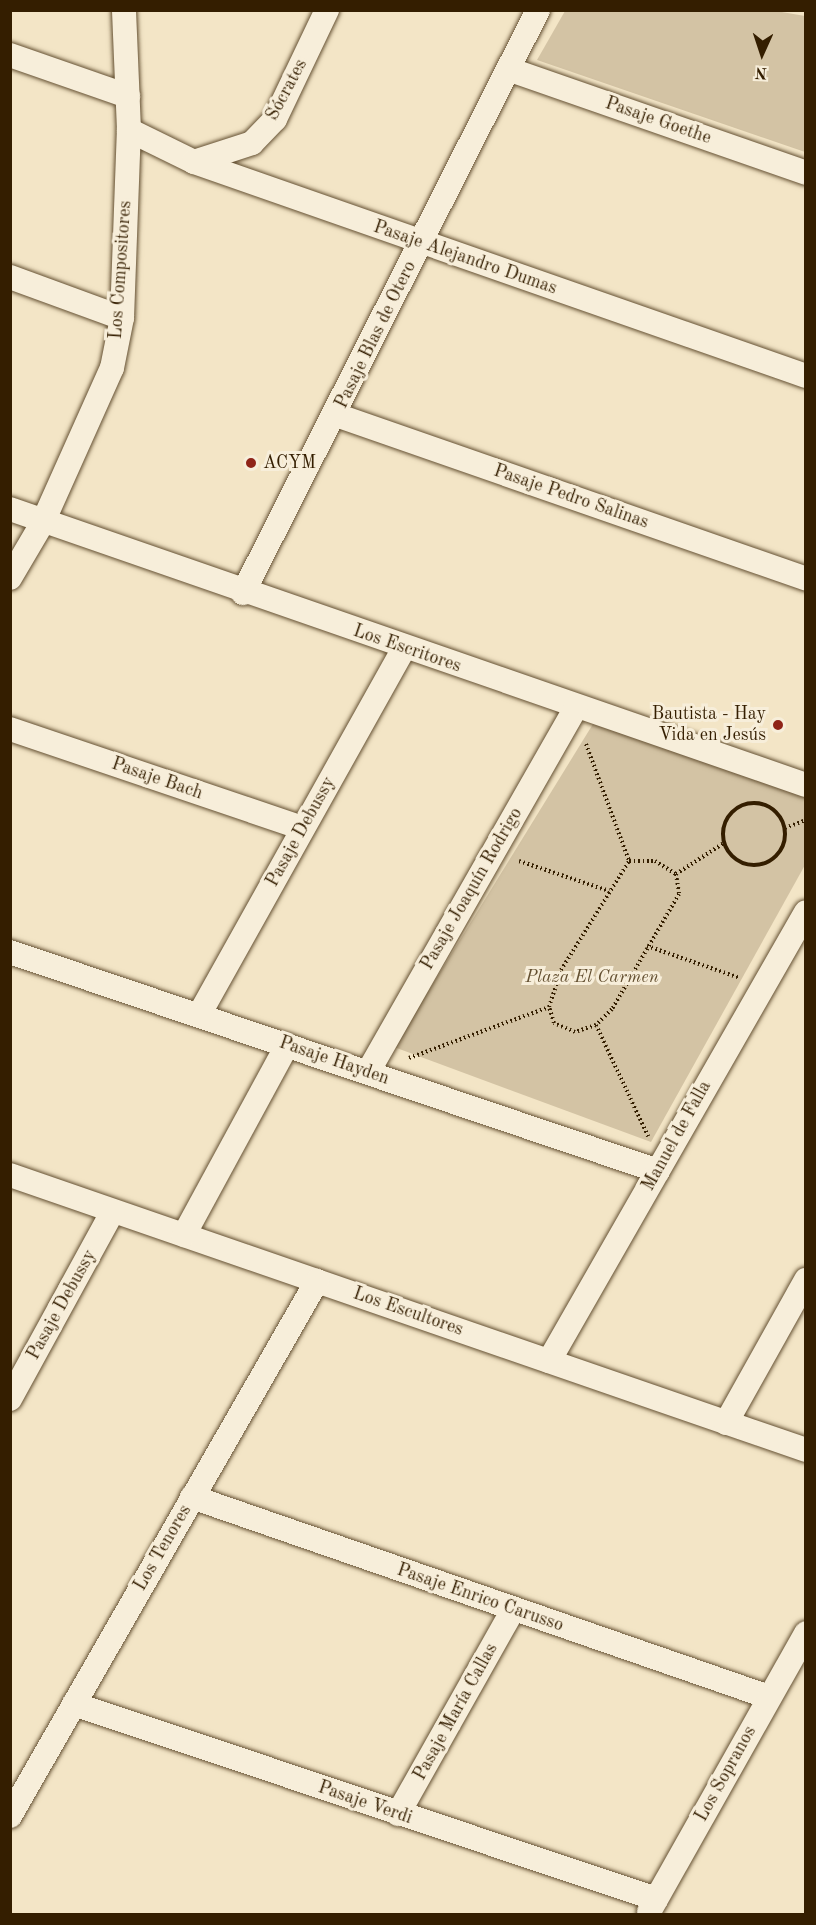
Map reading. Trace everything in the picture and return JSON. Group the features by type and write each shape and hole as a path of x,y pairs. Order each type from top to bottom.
{"street":[{"name":"Los Compositores","path":"10,578 43,522 112,368 122,318 129,130 124,10"},
{"name":"Sócrates","path":"194,162 252,143 275,119 327,10"},
{"name":"Pasaje Blas de Otero","path":"243,593 511,70 538,10"},
{"path":"10,55 128,96"},
{"name":"Pasaje Goethe","path":"511,70 806,173"},
{"name":"Pasaje Alejandro Dumas","path":"129,130 194,162 806,376"},
{"path":"10,277 122,318"},
{"name":"Pasaje Pedro Salinas","path":"336,415 806,579"},
{"name":"Los Escritores","path":"10,509 243,593 806,785"},
{"name":"Pasaje Debussy","path":"199,1015 404,648"},
{"name":"Pasaje Joaquín Rodrigo","path":"368,1072 576,706"},
{"name":"Pasaje Bach","path":"10,729 303,828"},
{"name":"Manuel de Falla","path":"549,1361 763,983 806,912"},
{"name":"Pasaje Hayden","path":"10,952 658,1171"},
{"path":"184,1235 287,1045"},
{"name":"Los Escultores","path":"10,1175 806,1450"},
{"name":"Pasaje Debussy","path":"10,1399 113,1210"},
{"path":"726,1423 806,1280"},
{"name":"Los Tenores","path":"10,1816 316,1281"},
{"name":"Pasaje Enrico Carusso","path":"192,1497 513,1610 770,1697"},
{"name":"Pasaje María Callas","path":"398,1814 513,1610"},
{"name":"Los Sopranos","path":"652,1907 806,1634"},
{"name":"Pasaje Verdi","path":"74,1704 398,1814 652,1907"}],"path":[{"path":"576,706 629,861"},
{"path":"746,803 775,810 785,828 782,849 766,863 746,864 729,853 724,843 724,823 746,803"},
{"path":"785,828 806,820"},
{"path":"676,874 724,843"},
{"path":"492,853 609,891"},
{"path":"629,861 655,861 676,874 679,894 612,1009 596,1025 575,1032 554,1023 549,1007 561,970 629,861"},
{"path":"647,946 763,983"},
{"path":"368,1072 549,1007"},
{"path":"596,1025 651,1142 658,1171"}],"green space":[{"path":"565,11 776,11 805,16 805,152 537,60"},
{"name":"Plaza El Carmen","path":"593,724 805,796 805,865 651,1142 394,1047"}],"place":[{"name":"ACYM","path":"251,463"},
{"name":"Bautista - Hay Vida en Jesús","path":"778,725"}]}
